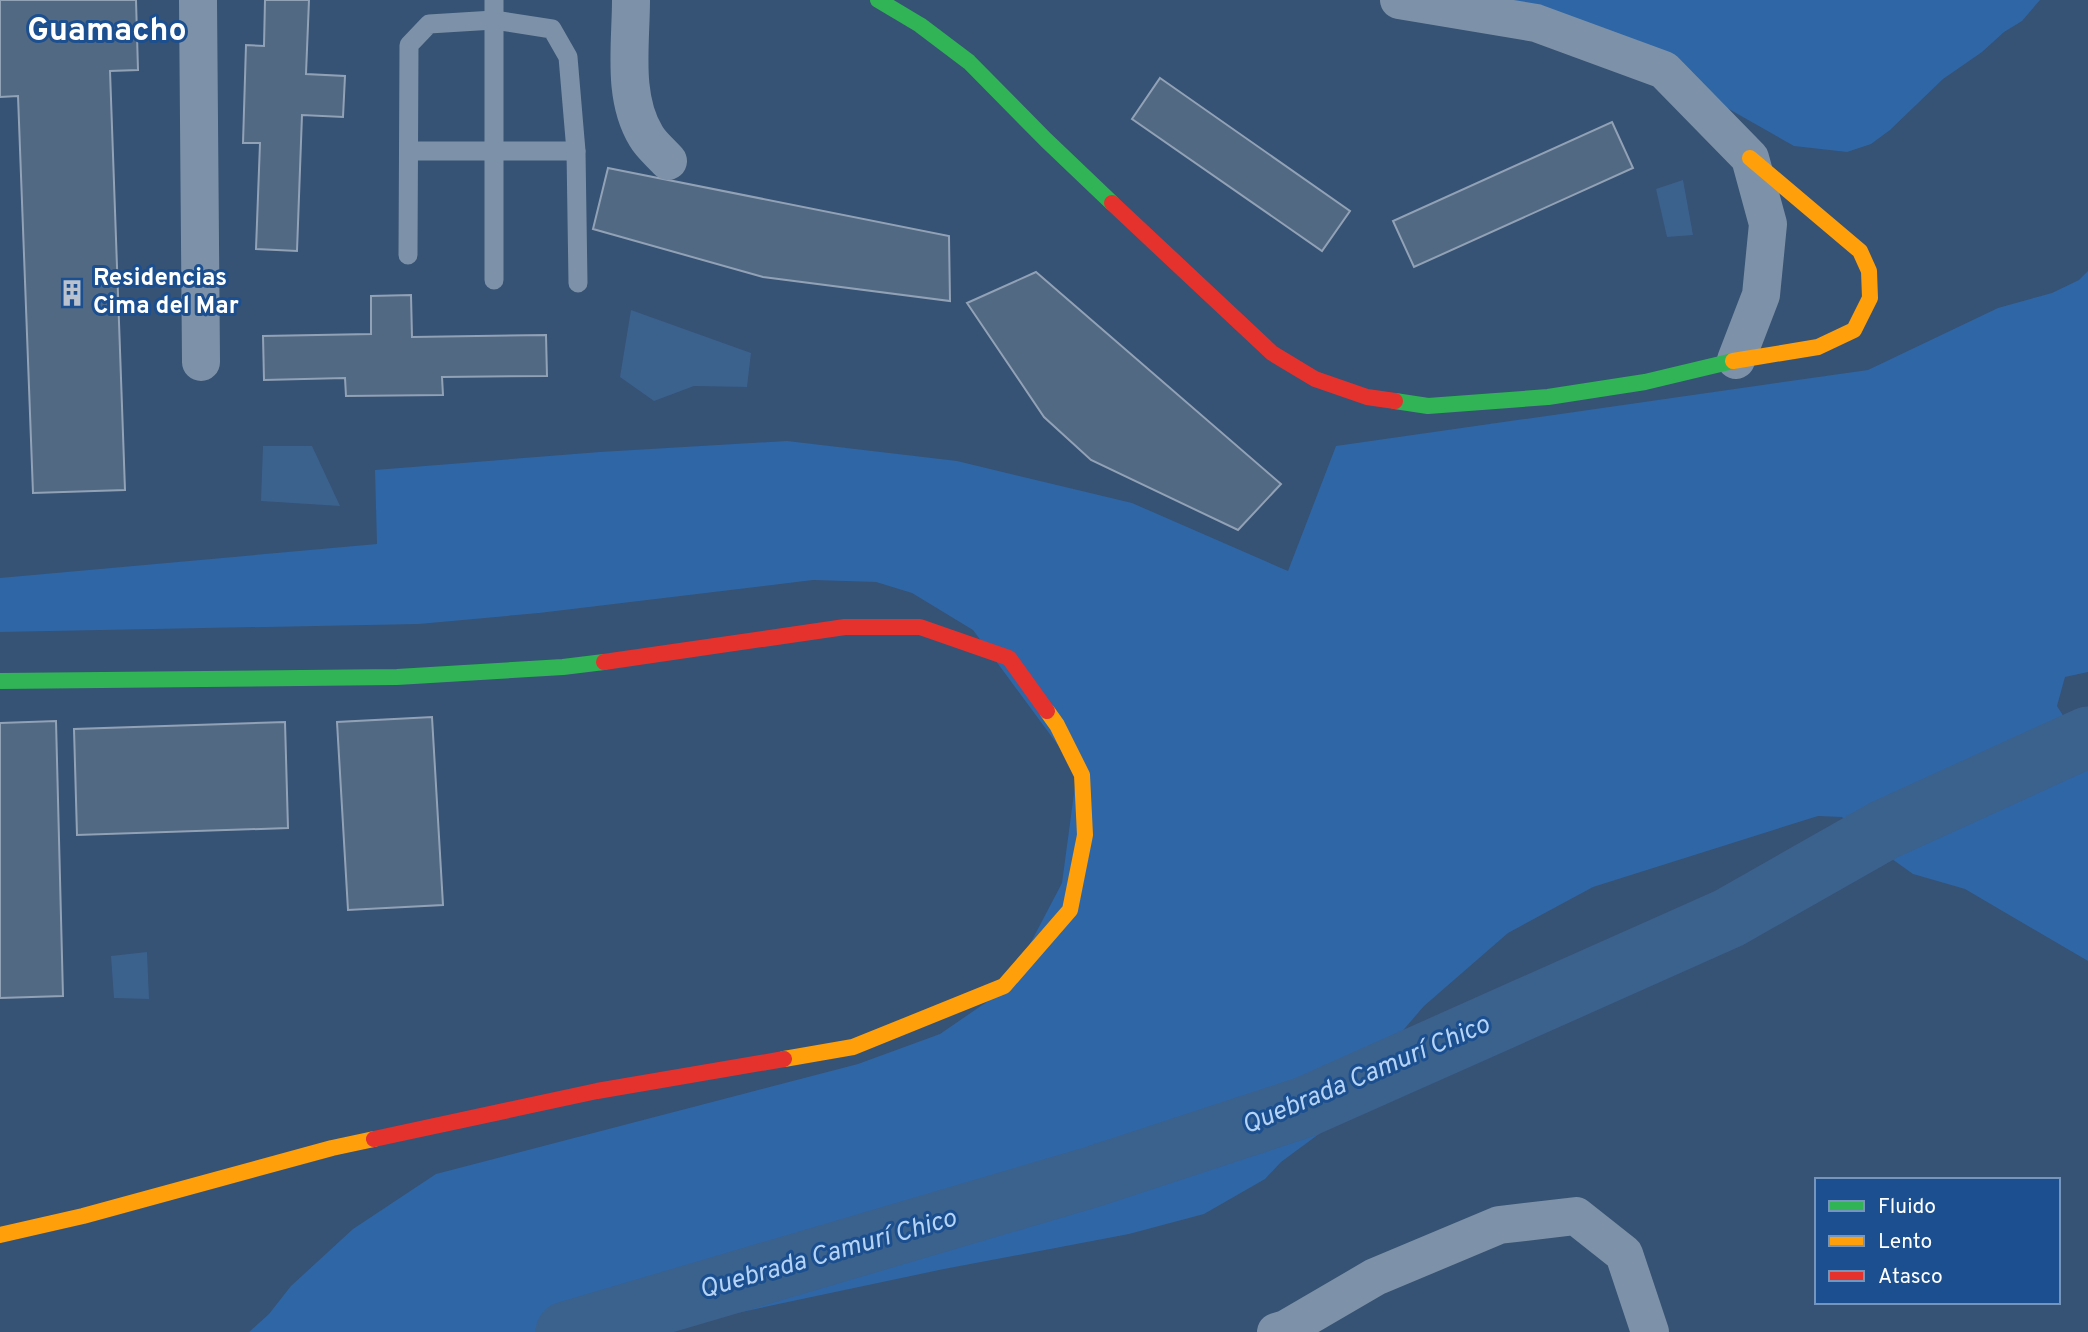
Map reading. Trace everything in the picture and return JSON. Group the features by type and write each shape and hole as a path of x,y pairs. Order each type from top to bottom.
{"street":[{"path":"198,0 201,362"},
{"path":"631,0 630,89 635,114 646,138 668,161"},
{"path":"878,0 920,25 970,62 1046,140 1272,353 1315,379 1367,397 1428,406 1548,397 1645,382 1737,360 1818,347 1854,330 1870,298 1869,271 1860,251 1750,158 1664,70 1536,23 1400,0"},
{"path":"1737,360 1761,295 1768,224 1750,158"},
{"path":"0,681 397,677 563,667 845,627 920,627 1009,659 1057,725 1082,775 1085,835 1070,910 1004,986 853,1047 597,1091 332,1147 83,1216 0,1235"},
{"path":"1276,1332 1286,1329 1375,1277 1499,1225 1576,1216 1624,1254 1650,1332"}],"lane":[{"path":"494,0 494,280"},
{"path":"408,255 409,45 429,24 494,20 552,29 568,57 576,151 578,283"},
{"path":"409,151 576,151"}],"shaded area":[{"path":"1497,0 2040,0 2022,21 1943,79 1890,130 1871,144 1847,152 1794,146 1616,45"},
{"path":"1683,180 1693,235 1667,237 1656,189"},
{"path":"2088,271 2088,672 2065,677 2057,706 2071,728 2088,741 2088,961 1965,889 1913,874 1864,839 1842,817 1818,816 1593,887 1508,933 1424,1006 1381,1051 1365,1071 1358,1092 1342,1117 1281,1162 1265,1179 1204,1214 1129,1234 944,1269 647,1332 249,1332 269,1314 291,1286 353,1229 436,1174 858,1064 940,1034 1007,988 1062,883 1077,771 973,630 912,593 876,582 813,580 539,613 419,624 0,632 0,578 377,544 375,470 600,452 787,441 957,461 1132,503 1288,571 1336,446 1868,370 1998,308 2052,293 2079,280"},
{"path":"631,310 751,353 747,387 694,386 654,401 620,377"},
{"path":"263,446 312,446 340,506 261,501"},
{"path":"147,952 149,999 114,998 111,956"}],"building":[{"name":"Residencias Cima del Mar","path":"0,0 136,0 138,70 110,71 125,490 33,493 18,96 0,97"},
{"path":"265,0 309,0 306,74 345,76 343,117 302,115 297,251 256,249 260,143 243,143 246,45 264,46"},
{"path":"1160,78 1350,211 1322,251 1132,119"},
{"path":"1612,122 1633,168 1414,267 1393,221"},
{"path":"608,168 949,236 950,301 763,277 593,229"},
{"path":"1036,272 1281,484 1238,530 1091,460 1044,417 967,303"},
{"path":"411,295 412,337 546,335 547,376 442,377 443,395 346,396 345,378 264,380 263,336 371,334 371,296"},
{"path":"432,717 443,905 348,910 337,722"},
{"path":"56,721 63,996 0,998 0,723"},
{"path":"285,722 288,828 77,835 74,729"}],"waterway":[{"name":"Quebrada Camurí Chico","path":"566,1332 1092,1177 1305,1107 1729,918 1884,830 2088,737"}],"traffic: fast":[{"path":"878,0 920,25 969,62 1112,203"},
{"path":"1395,401 1428,406 1548,397 1645,382 1733,361"},
{"path":"0,681 397,677 604,662"}],"traffic: slow":[{"path":"1733,361 1818,347 1854,330 1870,298 1869,271 1860,251 1750,158"},
{"path":"784,1059 853,1047 1004,986 1070,910 1085,835 1082,775 1047,711"},
{"path":"0,1235 83,1216 374,1139"}],"traffic: jam":[{"path":"1112,203 1272,353 1315,379 1367,397 1395,401"},
{"path":"604,662 845,627 920,627 1009,658 1047,711"},
{"path":"374,1139 597,1091 784,1059"}],"place":[{"name":"Residencias Cima del Mar","path":"72,293"}],"district":[{"name":"Guamacho","path":"107,32"}]}
